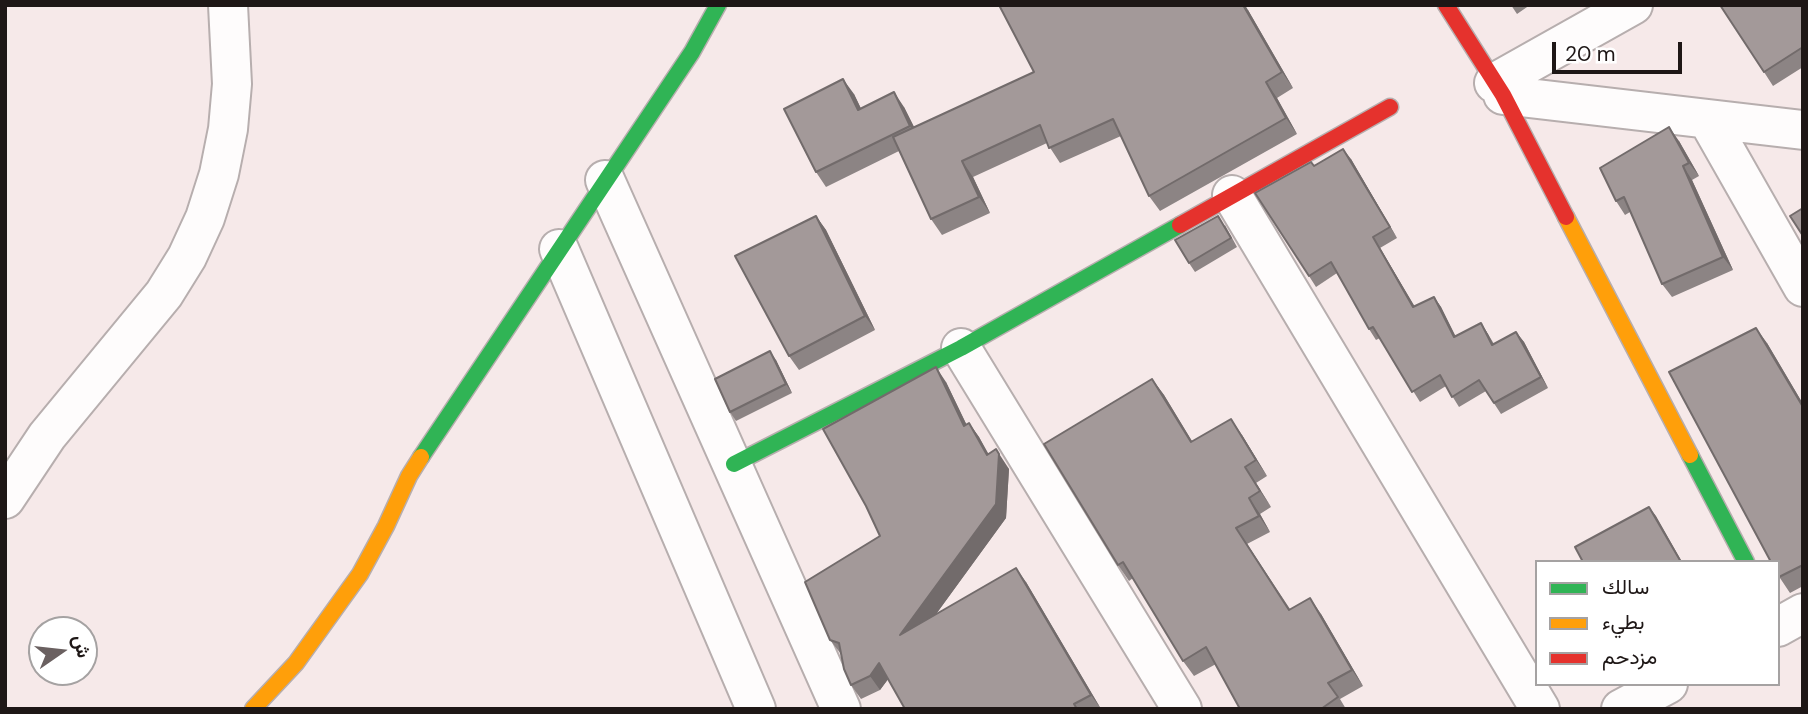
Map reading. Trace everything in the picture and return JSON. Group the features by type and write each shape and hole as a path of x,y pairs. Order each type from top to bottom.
{"street":[{"path":"5,499 54,427 164,294 187,257 205,218 219,174 228,129 232,85 228,5"},
{"path":"253,709 296,663 345,597 386,526 409,476 692,52 718,5"},
{"path":"1446,5 1499,89 1745,560"},
{"path":"1499,89 1633,5"},
{"path":"1499,89 1708,120 1803,130"},
{"path":"734,464 961,348 1390,107"},
{"path":"1708,120 1803,287"},
{"path":"605,180 734,464 841,709"},
{"path":"1231,195 1540,709"},
{"path":"559,249 756,709"},
{"path":"961,348 1182,709"},
{"path":"1621,709 1664,686"}],"building":[{"path":"999,5 1243,5 1282,72 1266,82 1286,118 1149,196 1113,119 1049,148 1040,125 962,161 979,197 931,219 893,137 1034,72"},
{"path":"1720,5 1803,5 1803,47 1764,72"},
{"path":"843,79 858,110 894,92 910,126 816,172 784,109"},
{"path":"1669,127 1689,163 1683,166 1723,257 1662,284 1624,197 1616,201 1600,168"},
{"path":"1343,149 1390,227 1373,237 1413,307 1434,297 1454,337 1481,323 1492,345 1516,332 1541,377 1494,403 1479,380 1452,397 1440,375 1412,392 1373,327 1369,329 1331,262 1309,276 1255,193 1311,162 1314,166"},
{"path":"1803,208 1803,236 1790,216"},
{"path":"816,216 865,316 789,356 735,256"},
{"path":"1218,216 1231,238 1189,263 1175,240"},
{"path":"1756,328 1803,407 1803,565 1780,576 1780,560 1770,560 1669,372"},
{"path":"770,351 786,384 730,412 715,379"},
{"path":"936,367 964,426 969,423 987,455 996,449 999,454 996,504 900,635 1016,568 1091,695 1074,704 1077,709 905,709 879,663 870,676 851,685 844,669 839,643 830,640 805,582 880,536 823,429"},
{"path":"1152,379 1191,442 1231,419 1256,460 1245,467 1260,491 1249,498 1259,516 1236,528 1289,610 1310,598 1352,670 1328,683 1338,697 1321,709 1240,709 1206,647 1183,661 1123,562 1118,565 1044,444"},
{"path":"1649,507 1680,560 1582,560 1575,547"}],"traffic: fast":[{"path":"421,457 692,52 718,5"},
{"path":"734,464 961,348 1180,225"},
{"path":"1690,455 1745,560"}],"traffic: slow":[{"path":"1566,217 1690,455"},
{"path":"253,709 296,663 360,574 421,457"}],"traffic: jam":[{"path":"1446,5 1503,95 1566,217"},
{"path":"1180,225 1390,107"}]}
